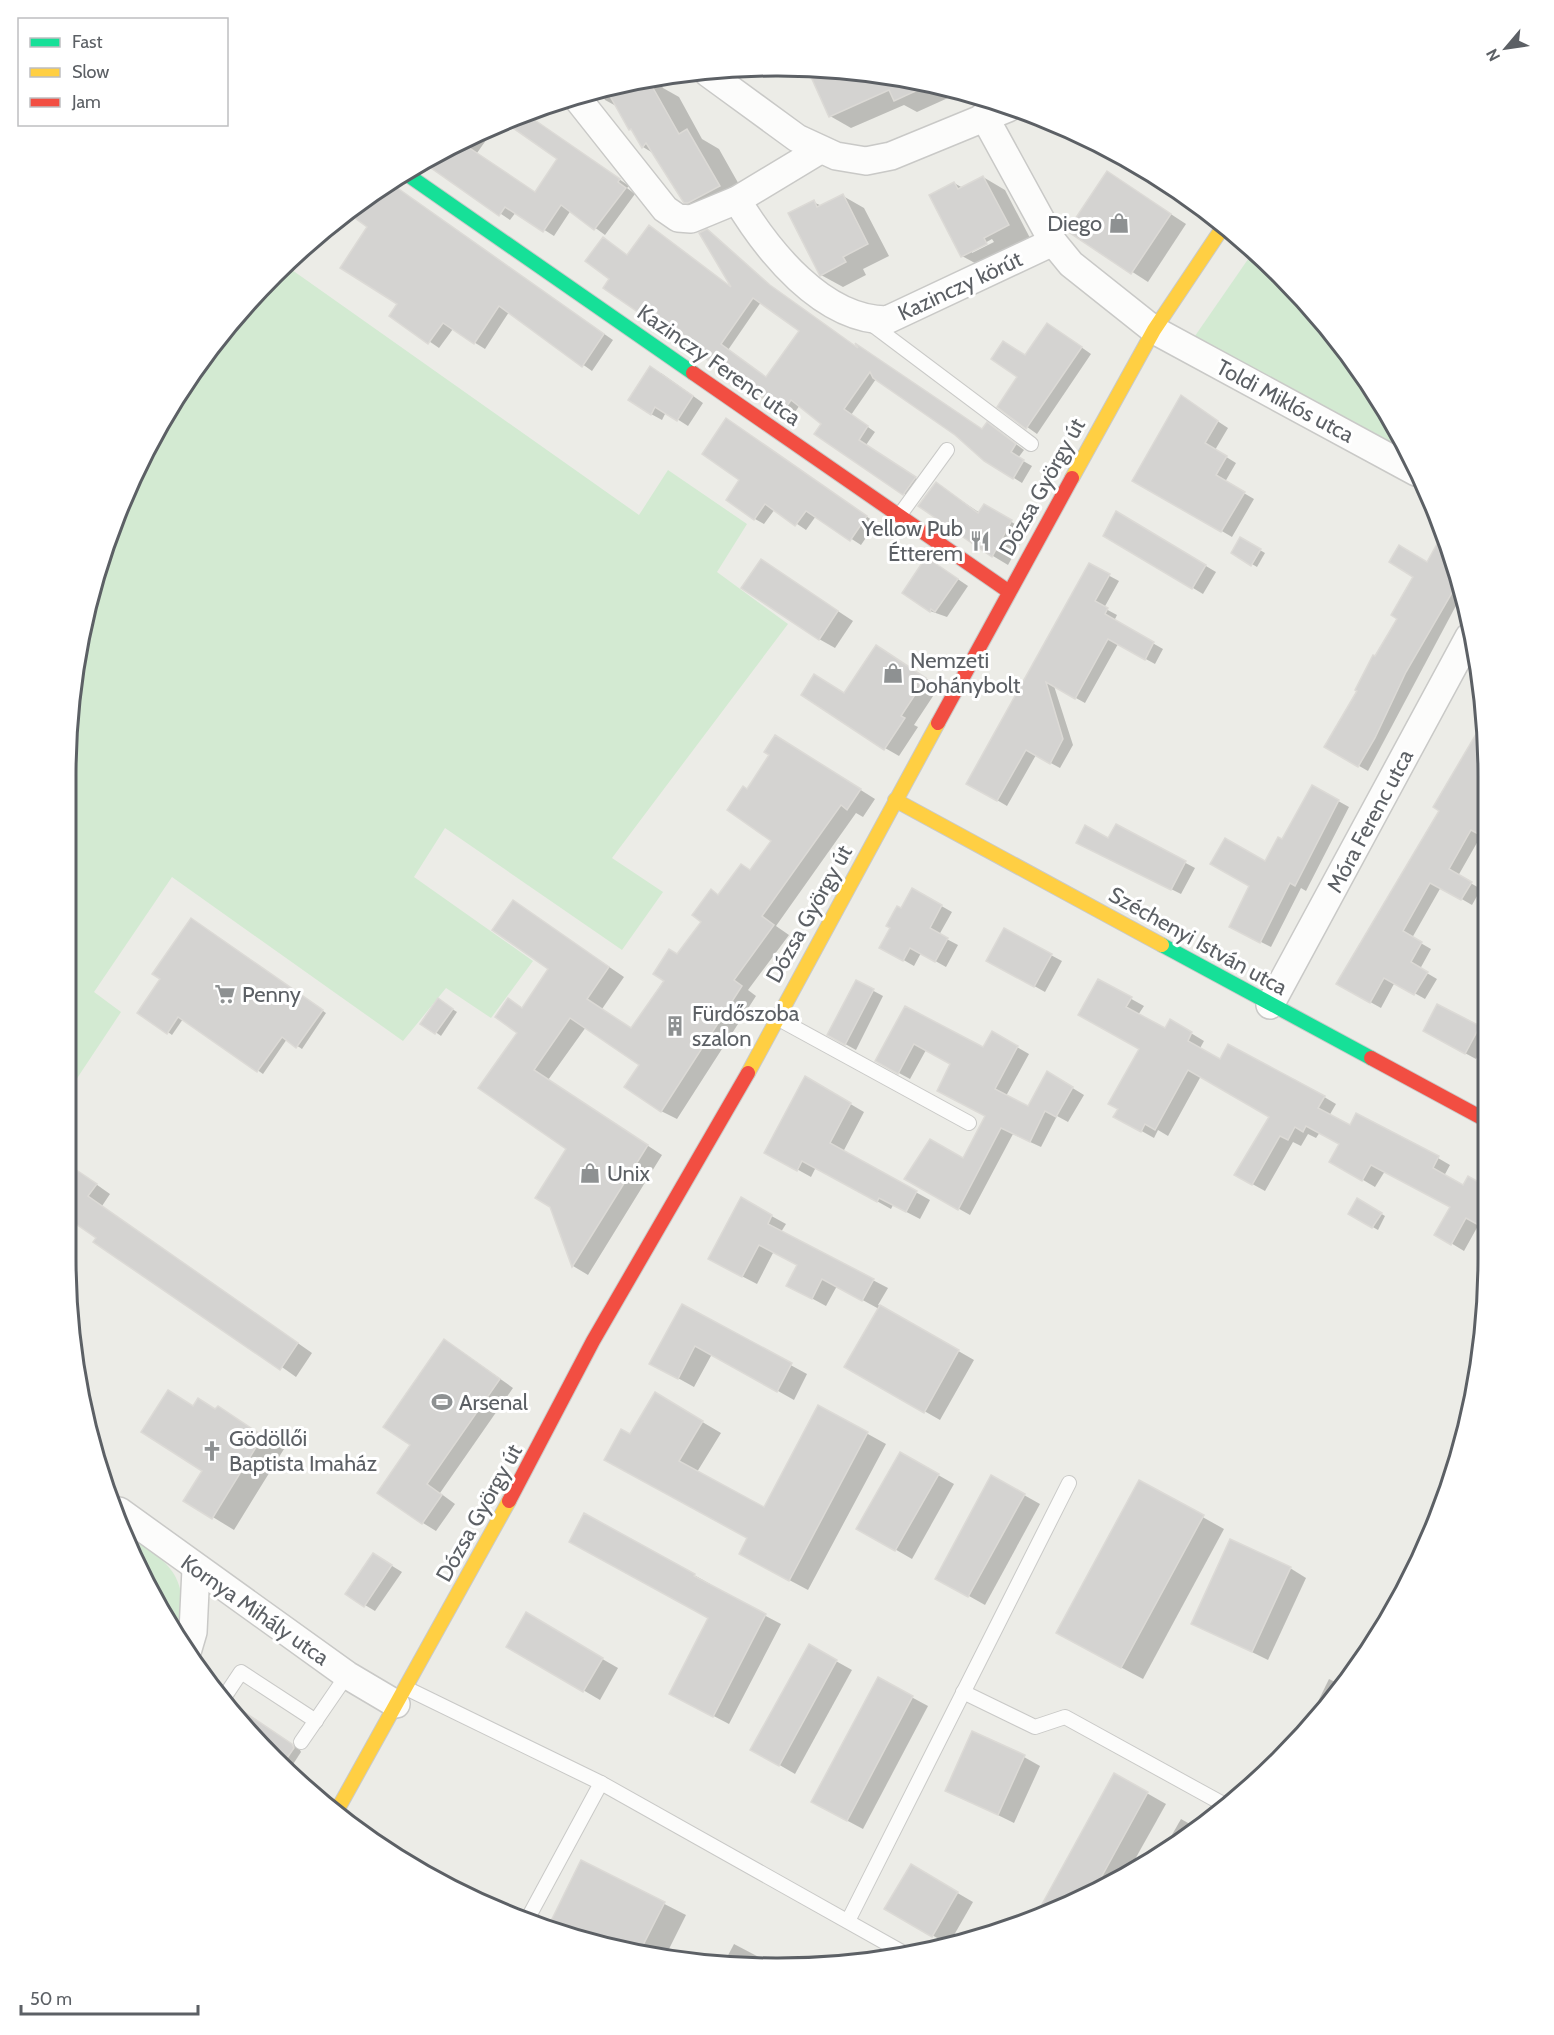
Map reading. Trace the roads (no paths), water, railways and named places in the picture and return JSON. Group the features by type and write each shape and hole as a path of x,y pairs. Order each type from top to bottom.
{"main road":[{"name":"Kazinczy Ferenc utca","path":"413,179 1008,591"},
{"name":"Dózsa György út","path":"340,1805 478,1560 593,1341 722,1121 1008,591 1154,330 1219,234"},
{"name":"Széchenyi István utca","path":"895,800 1478,1116"}],"street":[{"path":"717,79 797,138 836,156 866,161 882,158 996,112"},
{"path":"582,104 665,209 678,218 691,219 736,200 820,150"},
{"path":"996,112 1053,242 1071,264 1154,330"},
{"name":"Kazinczy körút","path":"736,200 757,234 776,258 825,298 866,320 887,320 1053,242"},
{"name":"Toldi Miklós utca","path":"1154,330 1404,466"},
{"name":"Móra Ferenc utca","path":"1270,1005 1465,645"},
{"name":"Kornya Mihály utca","path":"127,1517 196,1569 347,1675 401,1696"},
{"path":"191,1640 196,1569"}],"lane":[{"path":"866,320 1031,444"},
{"path":"899,516 947,450"},
{"path":"777,1018 969,1123"},
{"path":"848,1921 1069,1483"},
{"path":"228,1692 241,1672 315,1721"},
{"path":"301,1742 347,1675"},
{"path":"963,1692 1035,1727 1065,1717 1218,1802"},
{"path":"401,1696 601,1783 895,1948"},
{"path":"531,1913 601,1783"}],"place":[{"name":"Diego","path":"1119,223"},
{"name":"Yellow Pub Étterem","path":"980,541"},
{"name":"Nemzeti Dohánybolt","path":"893,673"},
{"name":"Penny","path":"225,994"},
{"name":"Fürdőszoba szalon","path":"675,1026"},
{"name":"Unix","path":"590,1173"},
{"name":"Arsenal","path":"442,1402"},
{"name":"Gödöllői Baptista Imaház","path":"212,1451"}]}
